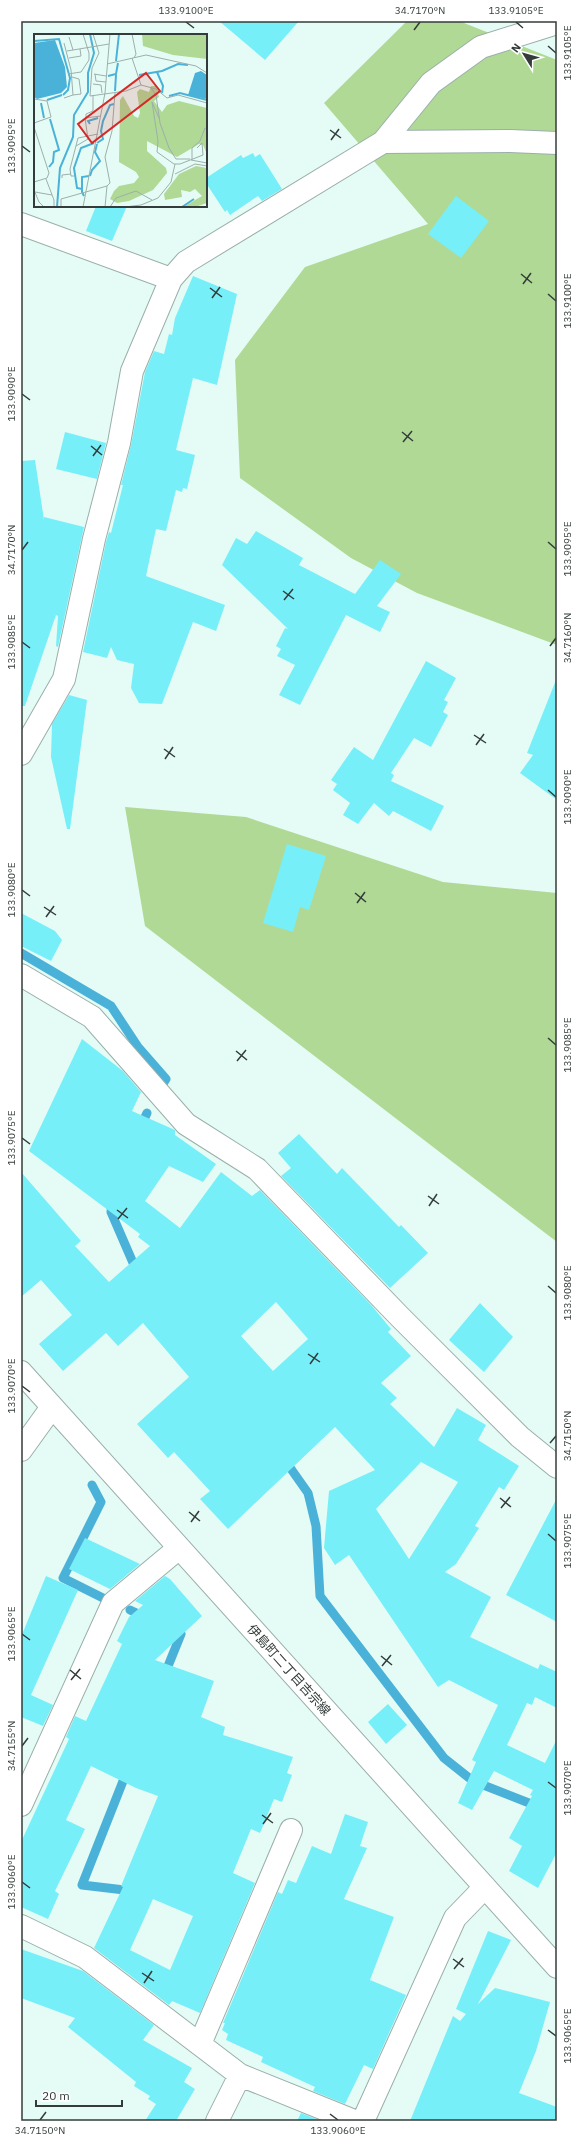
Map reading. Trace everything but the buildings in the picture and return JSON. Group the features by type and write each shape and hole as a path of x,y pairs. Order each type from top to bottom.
{"street":[{"path":"21,754 64,678 94,539 119,443 132,371 171,279 186,262 383,142 430,84 481,47 557,23"},
{"path":"383,142 510,141 557,143"},
{"path":"21,224 171,279"},
{"path":"21,975 92,1017 186,1124 258,1169 400,1317 514,1432 557,1467"},
{"name":"伊島町二丁目吉宗線","path":"21,1372 557,1967"},
{"path":"21,1450 52,1407"},
{"path":"21,1805 113,1603 179,1548"},
{"path":"200,2044 291,1830"},
{"path":"363,2121 456,1918 485,1887"},
{"path":"21,1926 85,1957 240,2075 354,2121"},
{"path":"218,2121 240,2075"}],"green space":[{"path":"407,21 459,21 557,60 557,645 417,593 351,558 240,478 235,360 305,267 428,224 324,103"},
{"path":"125,807 246,817 443,882 557,893 557,1242 145,926"}],"waterway":[{"path":"21,953 111,1006 138,1047 166,1079 163,1084"},
{"path":"140,1128 147,1113"},
{"path":"112,1201 111,1212 137,1272"},
{"path":"284,1459 308,1493 316,1526 320,1596 444,1758 473,1781 557,1814"},
{"path":"92,1485 101,1502 63,1578 103,1598"},
{"path":"130,1610 145,1617"},
{"path":"164,1676 181,1634 173,1630"},
{"path":"127,1771 82,1885 133,1891"}]}
